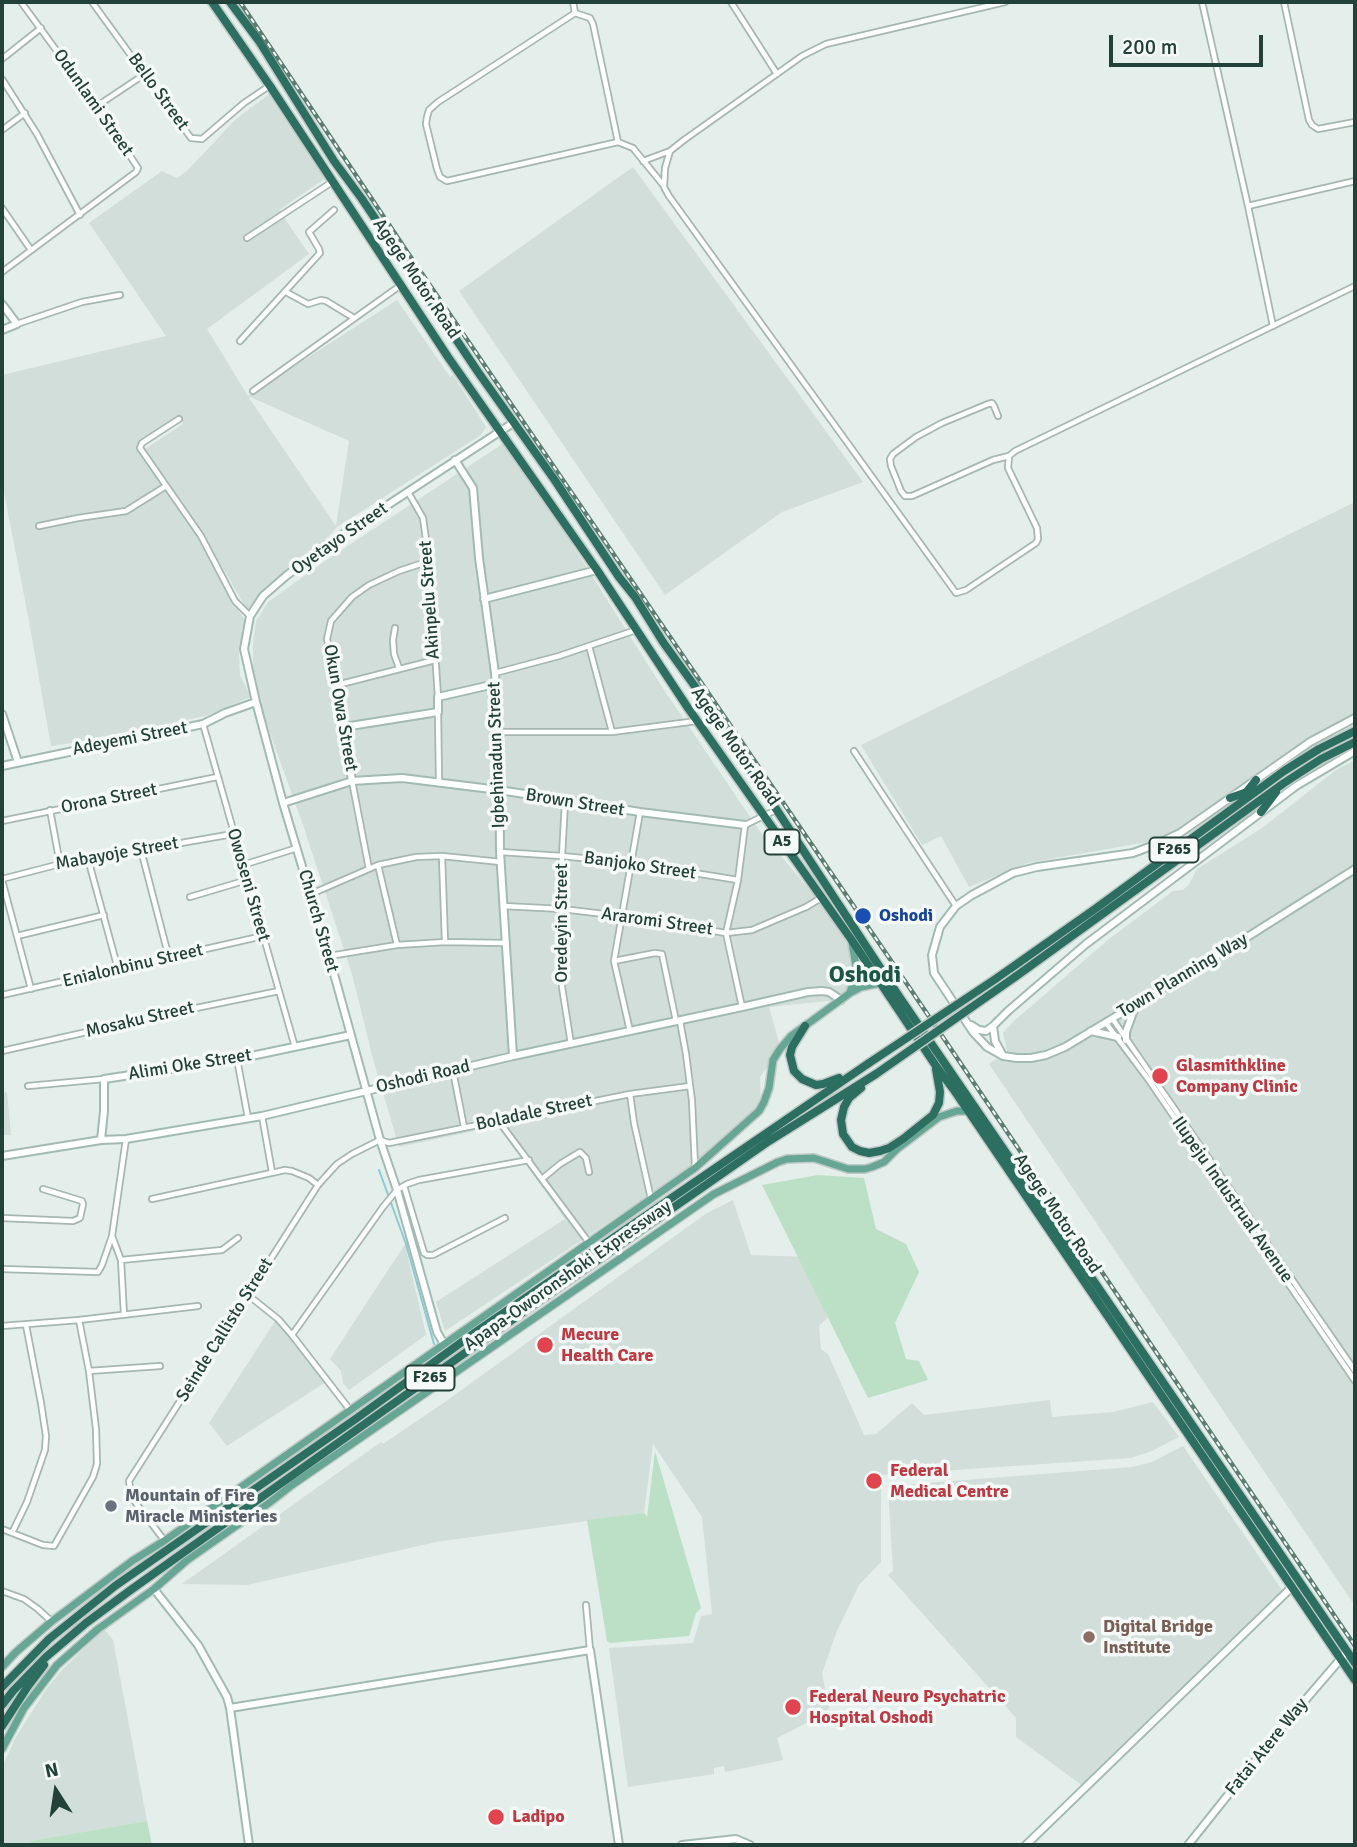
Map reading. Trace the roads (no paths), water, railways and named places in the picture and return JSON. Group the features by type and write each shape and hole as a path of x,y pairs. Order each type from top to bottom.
{"highway":[{"name":"Agege Motor Road","path":"212,2 698,721 851,939 967,1111 1031,1196 1344,1655 1355,1680"},
{"name":"Agege Motor Road","path":"230,2 259,41 334,160 463,351 704,699 1292,1587 1344,1655 1355,1663"},
{"name":"Apapa-Oworonshoki Expressway","path":"2,1687 49,1639 115,1586 592,1246 997,978 1095,909 1226,811 1256,785 1355,732"},
{"name":"Apapa-Oworonshoki Expressway","path":"2,1705 46,1657 86,1623 769,1141 876,1074 1016,977 1282,784 1321,759 1355,742"},
{"path":"1261,812 1282,784"},
{"path":"1226,811 1256,785"},
{"path":"1230,798 1246,793"},
{"path":"1248,809 1278,800"},
{"path":"805,1026 790,1055 794,1071 802,1079 812,1084 833,1081 869,1063"},
{"path":"876,1074 849,1098 843,1112 843,1134 852,1147 869,1153 889,1148 933,1115 939,1103 940,1092 936,1066"},
{"path":"2,1726 27,1686 48,1660 86,1623"}],"main road":[{"path":"850,993 858,972 851,939"},
{"name":"Apapa-Oworonshoki Expressway","path":"2,1667 51,1622 132,1561 592,1246 695,1168 759,1111 769,1087 774,1059 780,1049 805,1026 850,993 861,987 880,983"},
{"name":"Apapa-Oworonshoki Expressway","path":"2,1749 24,1708 57,1665 98,1629 154,1589 186,1561 269,1503 289,1482 714,1194 788,1159 814,1158 848,1169 864,1170 884,1161 939,1117 967,1111"}],"street":[{"name":"Odunlami Street","path":"2,272 80,215 138,168 97,106 21,2"},
{"name":"Bello Street","path":"92,2 191,138 202,139 244,103 270,86"},
{"path":"573,2 575,13"},
{"path":"730,2 777,74"},
{"path":"643,161 670,151 802,56 826,44 1005,2"},
{"path":"1202,2 1273,326"},
{"path":"1284,2 1308,120 1318,129 1355,122"},
{"path":"575,13 429,110 426,124 440,177 447,181 618,142 633,149 664,187 956,593 966,590 1038,540 1037,528 1008,468 1009,456"},
{"path":"575,13 590,18 593,24 618,142"},
{"path":"2,59 41,28"},
{"path":"97,106 145,74"},
{"path":"2,79 25,114 80,215"},
{"path":"2,130 25,114"},
{"path":"664,187 670,151"},
{"path":"1248,206 1355,181"},
{"path":"247,238 333,182"},
{"path":"2,208 31,250"},
{"path":"240,341 320,253 309,232 334,210"},
{"path":"253,391 401,285"},
{"path":"998,416 994,406 988,404 942,423 893,454 890,459 891,466 905,496 912,496 993,460 1009,456 1355,286"},
{"path":"286,292 309,304 326,301 354,318"},
{"path":"2,330 82,302 120,295"},
{"path":"2,304 17,324"},
{"path":"179,419 140,445 201,536 235,601 250,616"},
{"name":"Oyetayo Street","path":"256,702 244,649 250,616 263,596 325,547 513,423"},
{"name":"Igbehinadun Street","path":"455,460 473,488 479,558 495,673 499,732 500,852 513,1056"},
{"path":"39,526 126,511 166,486"},
{"name":"Akinpelu Street","path":"408,492 424,518 438,712"},
{"name":"Okun Owa Street","path":"369,869 327,639 331,621 352,597 398,571 429,561"},
{"path":"484,599 597,570"},
{"path":"395,628 394,654 399,668"},
{"path":"495,673 559,656 636,630"},
{"path":"589,646 612,732"},
{"path":"337,685 435,660"},
{"path":"438,697 495,684"},
{"name":"Adeyemi Street","path":"2,766 203,724 256,702"},
{"name":"Church Street","path":"256,702 380,1140 401,1188 437,1332 444,1345"},
{"path":"344,727 438,712 439,782"},
{"path":"2,714 18,762"},
{"name":"Apapa-Oworonshoki Expressway","path":"1003,1056 987,1047 937,980 932,955 936,936 956,906 1013,873 1133,853 1157,844 1180,833 1230,798 1256,785 1310,742 1355,718"},
{"path":"499,732 612,732 698,721"},
{"name":"Owoseni Street","path":"203,724 295,1047"},
{"path":"854,751 956,906"},
{"path":"966,1022 986,1031 1086,944 1261,812 1355,751"},
{"name":"Orona Street","path":"2,821 217,777"},
{"name":"Brown Street","path":"283,803 352,781 402,778 745,825"},
{"name":"Oredeyin Street","path":"565,802 562,856 562,987 572,1044"},
{"path":"50,810 60,864"},
{"path":"742,1007 726,933 738,880 745,825 777,810"},
{"path":"630,1031 614,961 640,812"},
{"name":"Mabayoje Street","path":"2,879 60,864 233,834"},
{"path":"243,865 297,848"},
{"path":"141,850 169,958"},
{"name":"Banjoko Street","path":"500,852 632,863 738,880"},
{"path":"311,894 378,865 416,857 442,856 501,862"},
{"path":"442,856 446,942"},
{"path":"88,859 118,970"},
{"path":"378,865 397,945"},
{"name":"Town Planning Way","path":"1003,1056 1031,1058 1065,1047 1355,869"},
{"path":"2,879 31,989"},
{"path":"190,897 247,880"},
{"name":"Araromi Street","path":"503,906 621,916 726,933 752,930 821,898"},
{"path":"17,936 104,915"},
{"name":"Enialonbinu Street","path":"2,995 263,936"},
{"path":"329,956 397,945 505,943"},
{"path":"614,961 662,954 690,1086 695,1168"},
{"name":"Mosaku Street","path":"2,1051 279,990"},
{"name":"Oshodi Road","path":"2,1156 262,1116 513,1056 808,992 822,990 841,1000"},
{"path":"1126,1040 1126,1032 1136,1004"},
{"name":"Ilupeju Industrual Avenue","path":"1109,1020 1118,1037 1355,1381"},
{"name":"Ilupeju Industrual Avenue","path":"1109,1020 1176,1110 1355,1371"},
{"path":"993,1026 995,1041 1003,1056"},
{"path":"1091,1031 1118,1037"},
{"name":"Alimi Oke Street","path":"28,1086 104,1079 237,1059 351,1035"},
{"path":"237,1059 248,1118"},
{"path":"453,1071 464,1127"},
{"path":"101,1140 104,1079"},
{"name":"Boladale Street","path":"380,1140 389,1143 630,1094 690,1086"},
{"path":"630,1094 651,1199"},
{"path":"262,1116 272,1172"},
{"path":"498,1120 592,1246"},
{"path":"2,1269 98,1272 111,1236 126,1139"},
{"name":"Seinde Callisto Street","path":"164,1541 132,1498 129,1481 318,1185 337,1164 380,1140"},
{"path":"542,1179 580,1152 586,1158 589,1172"},
{"path":"292,1335 389,1198 401,1188 419,1180 529,1160"},
{"path":"152,1199 285,1170 309,1178 318,1185"},
{"path":"401,1188 427,1255 433,1255 505,1218"},
{"path":"2,1218 73,1221 80,1218 83,1204 79,1199 43,1189"},
{"path":"111,1236 121,1260 124,1315"},
{"path":"121,1260 222,1250 238,1238"},
{"path":"247,1295 278,1319 350,1410"},
{"path":"2,1326 79,1321 198,1306"},
{"path":"2,1530 43,1545 54,1546 93,1477 97,1452 89,1371 79,1321"},
{"path":"12,1533 27,1502 45,1450 46,1436 26,1325"},
{"path":"89,1371 160,1366"},
{"path":"1026,1845 1292,1587"},
{"path":"154,1589 198,1646 227,1697 249,1845"},
{"path":"2,1591 24,1599 51,1622"},
{"path":"586,1605 590,1650 620,1845"},
{"path":"230,1708 590,1650"},
{"name":"Fatai Atere Way","path":"1188,1845 1344,1655"},
{"path":"682,1845 736,1839 750,1845"}],"waterway":[{"path":"379,1170 406,1244 434,1344"}],"railway":[{"path":"240,2 1355,1646"}],"place":[{"name":"Oshodi","path":"863,916"},
{"name":"Glasmithkline Company Clinic","path":"1160,1076"},
{"name":"Mecure Health Care","path":"545,1345"},
{"name":"Federal Medical Centre","path":"874,1481"},
{"name":"Mountain of Fire Miracle Ministeries","path":"111,1506"},
{"name":"Digital Bridge Institute","path":"1089,1637"},
{"name":"Federal Neuro Psychatric Hospital Oshodi","path":"793,1707"},
{"name":"Ladipo","path":"496,1817"}],"district":[{"name":"Oshodi","path":"865,976"}]}
